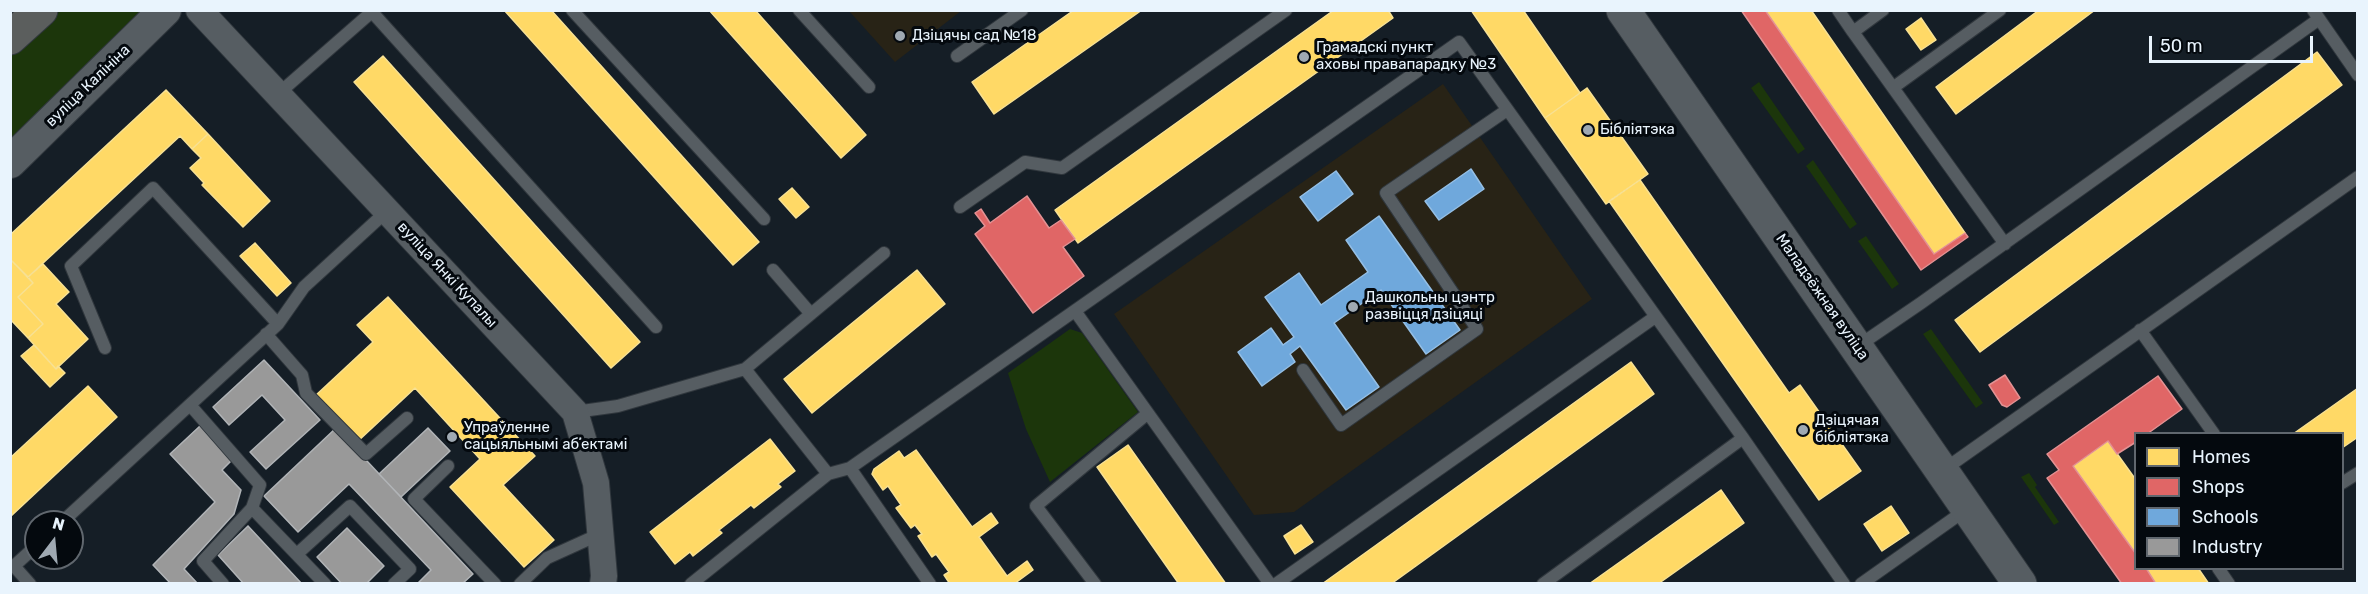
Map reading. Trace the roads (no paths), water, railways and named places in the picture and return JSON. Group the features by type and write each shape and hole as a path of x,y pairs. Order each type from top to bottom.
{"main road":[{"path":"10,38 41,10"},
{"name":"Маладзёжная вуліца","path":"1623,10 2020,584"}],"street":[{"name":"вуліца Калініна","path":"10,162 165,10"},
{"name":"вуліца Янкі Купалы","path":"199,10 575,412 596,483 607,581"}],"lane":[{"path":"572,10 764,219"},
{"path":"799,10 869,87"},
{"path":"957,56 1022,10"},
{"path":"960,207 1025,162 1062,168 1286,10"},
{"path":"1838,10 2005,244"},
{"path":"1853,32 1883,10"},
{"path":"1894,87 2000,10"},
{"path":"278,94 373,11 656,327"},
{"path":"1857,347 2005,244 2316,15 2358,75"},
{"path":"691,584 828,474 850,468 1075,311 1456,38 1743,438 1844,584"},
{"path":"1303,370 1341,424 1477,329 1386,193 1507,110"},
{"path":"1941,471 2358,177"},
{"path":"105,348 71,266 153,188 278,324"},
{"path":"75,510 278,324 304,287 387,211"},
{"path":"575,412 618,406 745,369 884,253"},
{"path":"773,270 811,314"},
{"path":"1075,311 1270,584"},
{"path":"1276,584 1655,317"},
{"path":"2140,330 2213,432"},
{"path":"266,334 303,375 306,393 366,454 407,418"},
{"path":"745,369 828,474"},
{"path":"190,405 260,485 252,508 203,561 223,584"},
{"path":"1095,584 1036,506 1147,414"},
{"path":"1543,584 1743,438"},
{"path":"448,466 414,500 495,584"},
{"path":"850,468 930,584"},
{"path":"2344,482 2358,473"},
{"path":"297,554 350,506 410,569 394,584"},
{"path":"252,508 325,584"},
{"path":"1860,584 1968,509"},
{"path":"520,584 547,558 600,534"},
{"path":"24,557 14,566 30,584"},
{"path":"2219,570 2229,584"}],"place":[{"name":"Дзіцячы сад №18","path":"900,36"},
{"name":"Грамадскі пункт аховы правапарадку №3","path":"1304,57"},
{"name":"Бібліятэка","path":"1588,130"},
{"name":"Дашкольны цэнтр развіцця дзіцяці","path":"1353,307"},
{"name":"Дзіцячая бібліятэка","path":"1803,430"},
{"name":"Упраўленне сацыяльнымі абʼектамі","path":"452,437"}]}
